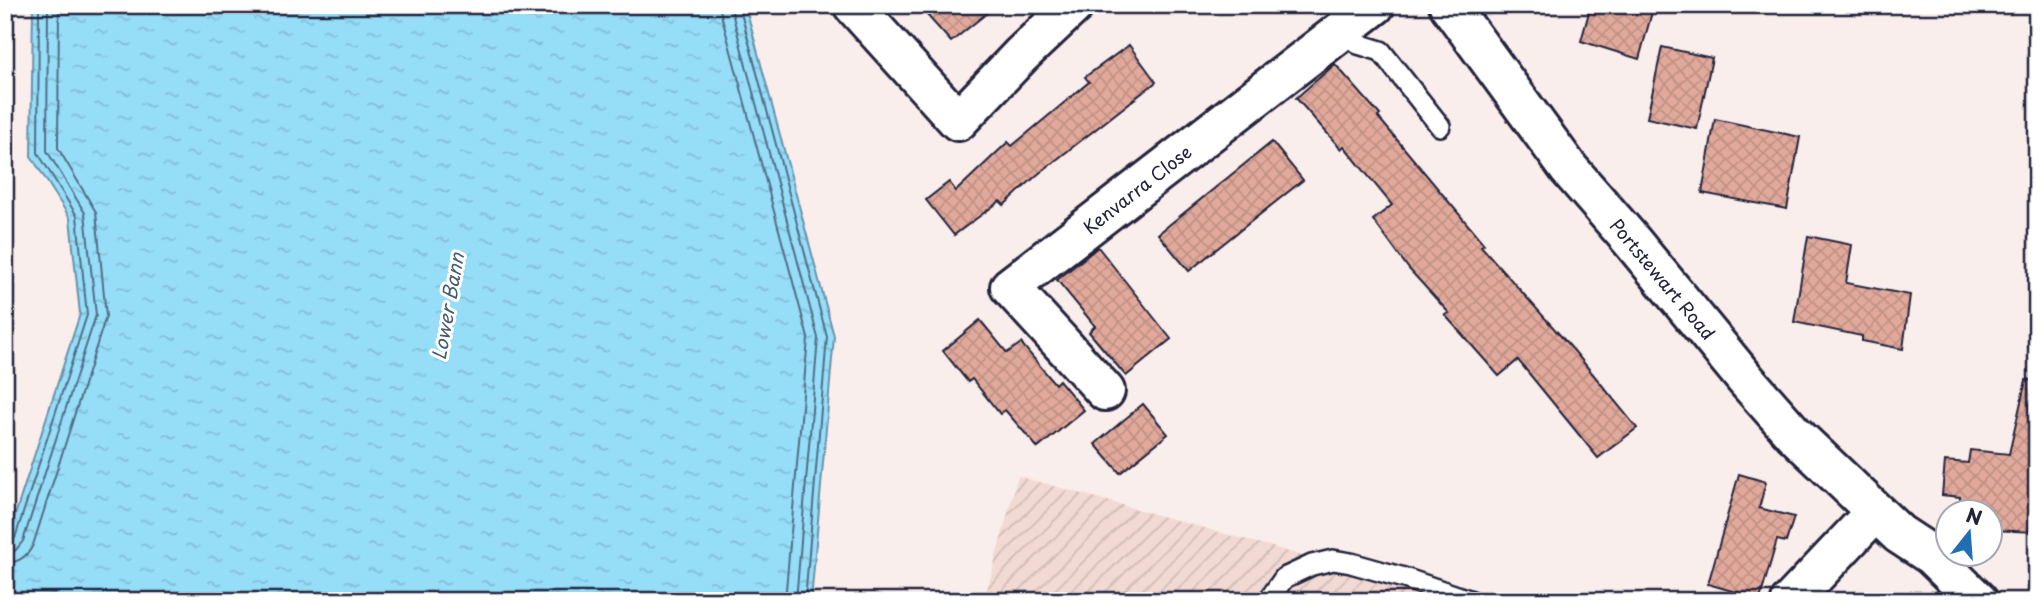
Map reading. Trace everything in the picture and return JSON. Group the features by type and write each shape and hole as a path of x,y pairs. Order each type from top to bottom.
{"street":[{"path":"853,5 958,121 1021,55 1074,5"},
{"name":"Kenvarra Close","path":"1105,391 1010,287 1375,5"},
{"name":"Portstewart Road","path":"1449,5 1569,169 1747,382 1793,433 1887,523 1930,555 1978,601"},
{"path":"1791,601 1887,523"},
{"name":"Portstewart Road","path":"1887,523 1941,601"}],"lane":[{"path":"1345,29 1358,44 1381,51 1440,126"},
{"path":"1268,601 1284,578 1311,565 1333,560 1404,578 1472,601"}],"shaded area":[{"path":"1018,476 1283,550 1448,601 984,601"}],"water":[{"name":"Lower Bann","path":"33,5 745,5 834,336 811,601 5,601 5,546 80,314 70,218 31,156"}],"building":[{"path":"918,5 997,5 951,42"},
{"path":"1591,5 1654,5 1639,59 1581,41"},
{"path":"1129,45 1156,82 1037,175 1004,205 1000,201 954,235 926,200 949,182 956,191 1008,142 1012,146 1089,82 1085,77"},
{"path":"1662,47 1712,58 1697,129 1647,118"},
{"path":"1335,64 1380,115 1378,117 1484,244 1481,246 1575,352 1637,428 1598,458 1518,360 1499,376 1445,315 1449,313 1409,269 1373,220 1392,205 1344,146 1341,149 1296,98"},
{"path":"1715,119 1800,137 1787,209 1702,193"},
{"path":"1272,142 1303,180 1189,271 1158,234"},
{"path":"1808,236 1852,245 1846,283 1910,295 1903,349 1862,341 1862,336 1794,322"},
{"path":"1098,247 1171,339 1126,376 1089,332 1095,326 1057,280"},
{"path":"980,320 1007,353 1021,343 1055,384 1059,380 1084,410 1038,448 1005,410 1000,414 972,379 968,382 943,351"},
{"path":"2026,380 2037,381 2037,532 2004,531 2004,498 1960,498 1942,495 1945,461 1968,463 1970,450 2009,454"},
{"path":"1143,404 1168,434 1120,473 1095,444"},
{"path":"1739,474 1766,482 1759,508 1794,517 1786,542 1777,540 1760,599 1708,584"}]}
